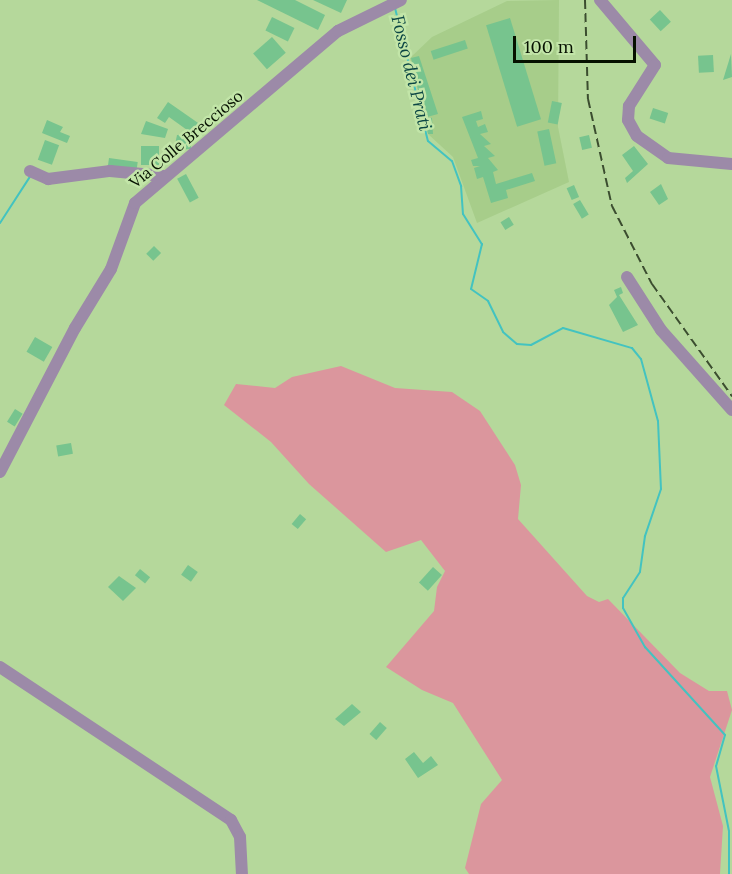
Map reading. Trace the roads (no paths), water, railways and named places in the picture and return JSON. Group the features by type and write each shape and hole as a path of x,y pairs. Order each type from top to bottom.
{"street":[{"path":"600,0 655,65 629,106 628,120 637,136 668,159 732,164"},
{"name":"Via Colle Breccioso","path":"0,472 115,263 130,210 164,176 338,31 399,1"},
{"path":"30,171 48,179 110,171 164,176"},
{"path":"627,278 662,330 732,410"},
{"path":"0,667 232,821 240,837 242,874"}],"waterway":[{"name":"Fosso dei Prati","path":"395,8 428,141 452,161 461,186 463,214 482,244 471,289 488,301 503,332 517,344 531,345 563,328 632,348 641,359 658,421 661,489 645,536 640,572 623,598 623,608 645,647 725,735 716,766 729,831 729,874"},
{"path":"0,223 31,175"}],"railway":[{"path":"585,0 588,99 612,206 652,284 732,396"}]}
